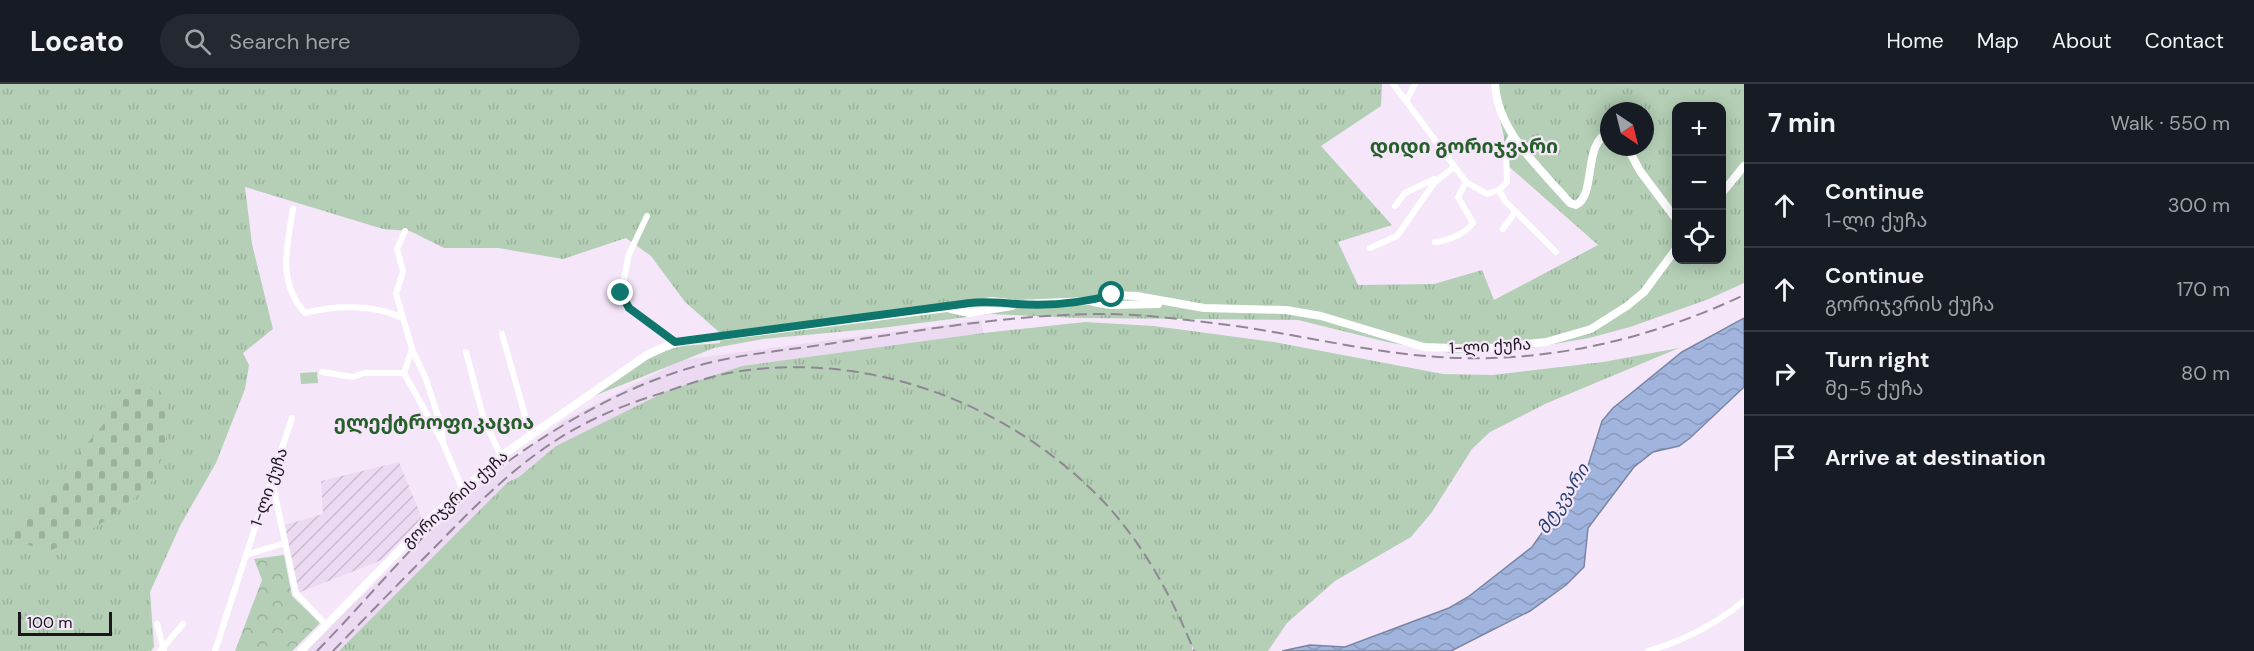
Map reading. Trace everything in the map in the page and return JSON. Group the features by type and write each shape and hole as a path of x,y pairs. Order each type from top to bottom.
{"main road":[{"path":"1495,84 1503,118 1512,135 1570,203 1576,205 1585,196 1596,146 1600,139"},
{"path":"1632,156 1640,171 1672,213"},
{"path":"1726,188 1744,166"},
{"name":"1-ლი ქუჩა","path":"834,322 993,301 1018,304 1090,301 1110,305 1167,303 1204,308 1286,310 1321,316 1424,347 1451,350 1514,346 1570,337 1610,318 1644,292 1672,256"},
{"name":"გორიჯვრის ქუჩა","path":"302,651 462,488 531,433 647,355 675,342 834,322"}],"street":[{"path":"1393,84 1445,151 1452,170 1466,182 1487,194 1499,190 1508,182 1506,147 1512,135"},
{"path":"1406,101 1415,84"},
{"path":"1395,206 1405,193 1452,170"},
{"path":"1370,248 1397,236 1434,183 1452,170"},
{"path":"1435,242 1446,242 1467,230 1473,223 1458,197 1466,182"},
{"path":"1499,190 1515,212 1556,252"},
{"path":"293,209 287,246 286,280 298,305 305,313 331,306 390,312 403,318"},
{"path":"1503,229 1515,212"},
{"path":"647,216 629,254 621,293 629,308 675,342"},
{"path":"405,231 398,249 403,271 396,294 412,349 426,379 442,429 442,443"},
{"path":"502,334 531,433"},
{"path":"412,349 404,373 442,443 462,488"},
{"path":"466,352 484,420 501,456"},
{"path":"322,372 353,377 364,373 404,373"},
{"name":"1-ლი ქუჩა","path":"215,651 292,418"},
{"path":"272,481 296,593 326,625"},
{"name":"1-ლი ქუჩა","path":"246,555 285,543"},
{"path":"1648,651 1672,644 1724,618 1744,601"},
{"path":"157,624 162,650"},
{"path":"162,650 183,624"}],"shaded area":[{"path":"981,320 983,333 742,366 667,391 474,520 339,651 303,651 479,487 563,421 682,360"},
{"path":"399,462 422,518 382,560 298,593 285,525 323,514 321,481"}],"green space":[{"path":"0,84 1382,84 1381,106 1321,146 1392,225 1338,242 1358,285 1434,284 1482,270 1494,300 1598,245 1506,164 1504,137 1492,84 1744,84 1744,283 1709,299 1630,327 1589,338 1514,351 1450,353 1387,342 1298,320 1079,318 991,314 881,328 763,339 714,348 594,396 634,367 667,350 720,343 719,332 685,302 651,256 626,238 563,259 498,248 444,248 410,231 383,229 245,187 252,244 273,329 243,353 249,365 245,389 216,463 181,524 150,592 154,647 151,651 0,651"},
{"path":"1085,322 1154,326 1274,342 1443,374 1493,375 1603,362 1679,348 1545,404 1490,432 1472,449 1432,512 1411,537 1335,581 1287,623 1268,651 1194,651 1192,646 1192,651 339,651 508,482 519,477 556,446 667,391 742,366 983,333"},
{"path":"317,372 318,383 301,384 300,373"},
{"path":"138,389 159,389 168,407 165,451 150,485 99,525 48,552 7,537 64,485 80,452 108,419 104,406 118,394"},
{"path":"284,555 292,596 320,623 292,651 235,651 262,580 254,559"}],"water":[{"path":"1744,318 1744,387 1679,446 1653,452 1634,467 1588,528 1584,567 1566,585 1530,611 1451,651 1282,651 1310,645 1345,647 1449,608 1468,597 1532,547 1587,469 1602,421 1613,408 1682,352"}],"railway":[{"path":"317,651 434,525 484,479 510,460 578,416 627,391 678,372 720,360 969,324 1037,317 1104,314 1150,316 1228,325 1401,353 1459,358 1496,358 1569,350 1641,334 1676,323 1744,295"},
{"path":"333,651 479,503 524,463 558,439 608,413 698,381 735,372 784,367 833,369 881,376 928,390 973,408 1016,431 1056,459 1093,491 1125,526 1164,587 1194,651"}],"district":[{"name":"დიდი გორიჯვარი","path":"1464,146"},
{"name":"ელექტროფიკაცია","path":"434,422"}],"route":[{"path":"621,293 629,308 675,342 947,308 970,303 1090,301 1112,295"}],"water label":[{"name":"მტკვარი","path":"1563,499"}]}
